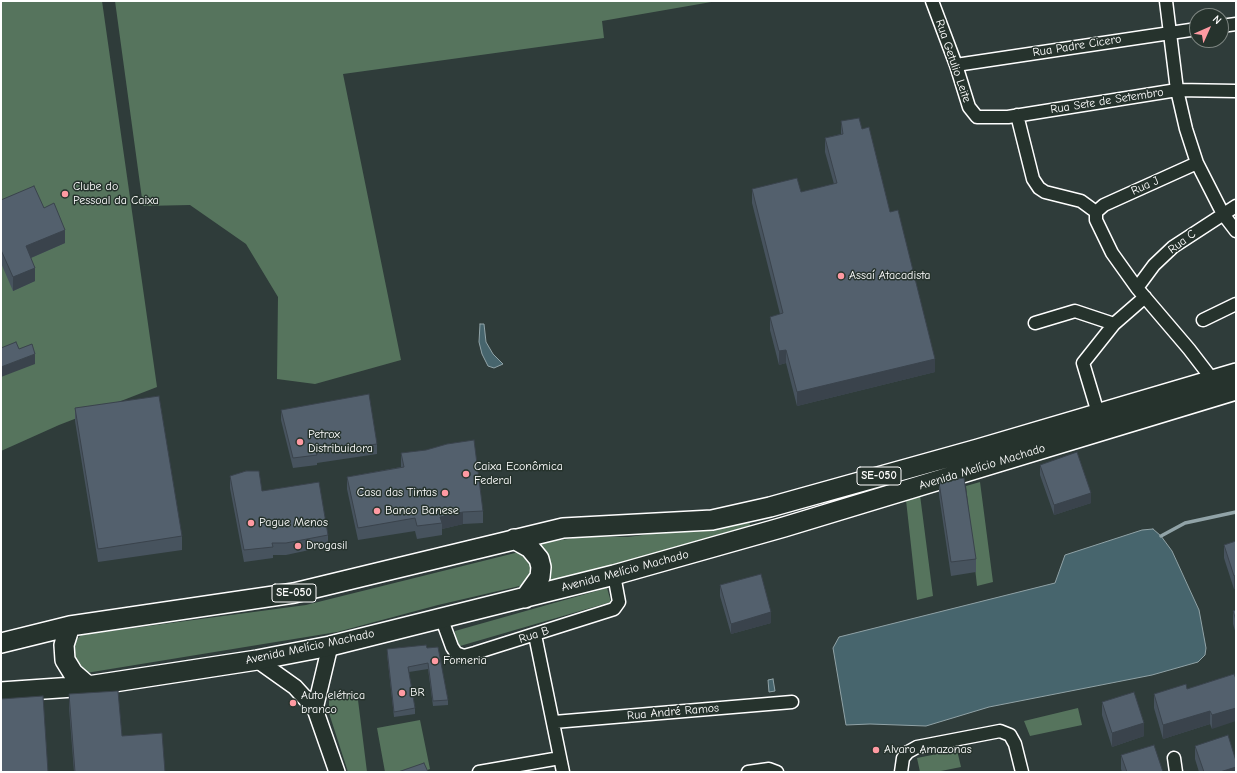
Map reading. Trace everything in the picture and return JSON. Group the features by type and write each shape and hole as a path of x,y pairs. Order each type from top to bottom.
{"main road":[{"name":"Avenida Melício Machado","path":"1,643 70,626 294,593 563,528 712,520 770,507 978,449 1236,373"},
{"name":"Avenida Melício Machado","path":"1,692 88,686 256,660 330,646 614,575 784,527 1236,390"},
{"path":"514,539 530,548 539,559 541,567 540,577 525,598"},
{"path":"70,626 64,645 65,660 73,673 88,686"}],"street":[{"name":"Rua Getulio Leite","path":"932,1 956,65 969,107 978,117"},
{"path":"1166,1 1177,90 1186,128 1197,163 1223,214 1236,231"},
{"name":"Rua Padre Cicero","path":"956,65 1189,29"},
{"name":"Rua Sete de Setembro","path":"978,117 1017,115 1177,90 1236,91"},
{"path":"1017,115 1033,178 1039,188 1045,192 1081,201 1096,212 1096,220 1112,253 1137,288 1190,349 1212,379"},
{"name":"Rua J","path":"1096,212 1104,205 1197,163"},
{"name":"Rua C","path":"1137,288 1154,266 1173,246 1236,206"},
{"path":"1098,413 1083,363 1114,324 1145,297"},
{"path":"1203,320 1236,304"},
{"path":"1035,324 1075,311 1114,324"},
{"name":"Rua B","path":"441,618 452,647 456,653 464,656 535,636 614,609 619,602 614,575"},
{"path":"535,636 554,722 563,772"},
{"path":"315,709 330,646"},
{"path":"256,660 295,688 315,709 337,772"},
{"name":"Rua André Ramos","path":"554,722 792,702"},
{"path":"901,772 903,758 908,752 917,747 986,733 1006,733 1010,736 1015,744 1022,772"},
{"path":"479,772 560,758"},
{"path":"1174,758 1176,772"},
{"path":"748,772 769,769 777,772"}],"green space":[{"name":"Clube do Pessoal da Caixa","path":"1,1 102,1 157,387 59,425 1,451"},
{"path":"115,1 717,1 602,21 604,38 343,74 401,360 315,384 277,379 278,297 246,244 190,205 143,206"},
{"path":"980,482 993,582 977,586 966,486"},
{"path":"920,495 933,596 917,600 906,500"},
{"path":"749,521 751,529 547,590 551,572 551,563 537,544 586,536 628,537"},
{"path":"519,552 529,555 536,568 528,584 438,605 337,632 86,673 73,661 70,647 81,635 306,605"},
{"path":"607,588 611,602 460,646 456,641 455,631"},
{"path":"357,692 367,772 348,772 329,713 329,697"},
{"path":"1078,708 1082,725 1030,736 1024,721"},
{"path":"420,720 430,769 422,772 385,772 377,728"},
{"path":"957,750 961,767 936,772 920,772 917,758"}],"water":[{"path":"480,324 484,324 486,342 493,354 503,364 494,368 488,366 482,354 479,342"},
{"path":"1153,529 1161,536 1172,551 1199,610 1206,648 1205,655 1198,662 1152,675 989,707 926,726 870,724 846,725 833,648 839,637 1055,583 1065,555 1142,530"},
{"path":"773,679 775,691 769,692 768,680"}],"building":[{"name":"Assaí Atacadista","path":"859,118 862,129 869,127 890,212 898,210 935,359 797,392 786,350 779,351 770,317 783,313 752,189 797,178 801,192 837,183 825,138 843,134 841,121"},
{"path":"34,186 44,208 54,203 65,230 26,246 35,268 13,277 1,250 1,200"},
{"path":"16,342 19,349 32,344 35,354 1,367 1,348"},
{"path":"369,394 377,444 316,452 317,455 293,458 281,410"},
{"path":"159,396 182,536 98,549 75,408"},
{"path":"474,440 483,511 463,512 440,517 442,523 417,526 415,518 358,528 347,477 404,467 401,453 426,450 447,444"},
{"path":"1077,452 1091,493 1054,505 1040,465"},
{"path":"246,471 259,471 262,491 319,482 328,535 286,543 272,543 273,547 244,550 230,476"},
{"path":"964,478 976,559 951,562 939,482"},
{"path":"1236,541 1236,575 1234,576 1224,545"},
{"path":"761,574 771,612 731,624 720,585"},
{"path":"1236,610 1236,620 1233,611"},
{"path":"426,645 427,648 438,647 448,700 433,701 428,663 408,667 415,708 394,712 387,649"},
{"path":"1234,674 1236,679 1236,708 1212,715 1210,711 1163,725 1154,694 1186,684 1187,689"},
{"path":"118,691 122,736 162,733 165,772 75,772 69,694"},
{"path":"1134,692 1144,723 1112,733 1102,702"},
{"path":"43,696 48,772 1,772 1,699"},
{"path":"1228,735 1236,761 1236,767 1220,772 1204,772 1195,746"},
{"path":"1154,745 1163,772 1127,772 1121,755"},
{"path":"424,763 428,772 398,772"}],"waterway":[{"path":"1161,536 1185,523 1236,512"}],"place":[{"name":"Clube do Pessoal da Caixa","path":"65,194"},
{"name":"Assaí Atacadista","path":"841,276"},
{"name":"Petrox Distribuidora","path":"300,442"},
{"name":"Caixa Econômica Federal","path":"466,474"},
{"name":"Casa das Tintas","path":"445,493"},
{"name":"Banco Banese","path":"377,511"},
{"name":"Pague Menos","path":"251,523"},
{"name":"Drogasil","path":"298,546"},
{"name":"Forneria","path":"435,661"},
{"name":"BR","path":"402,693"},
{"name":"Auto elétrica branco","path":"293,703"},
{"name":"Alvaro Amazonas","path":"876,750"}]}
